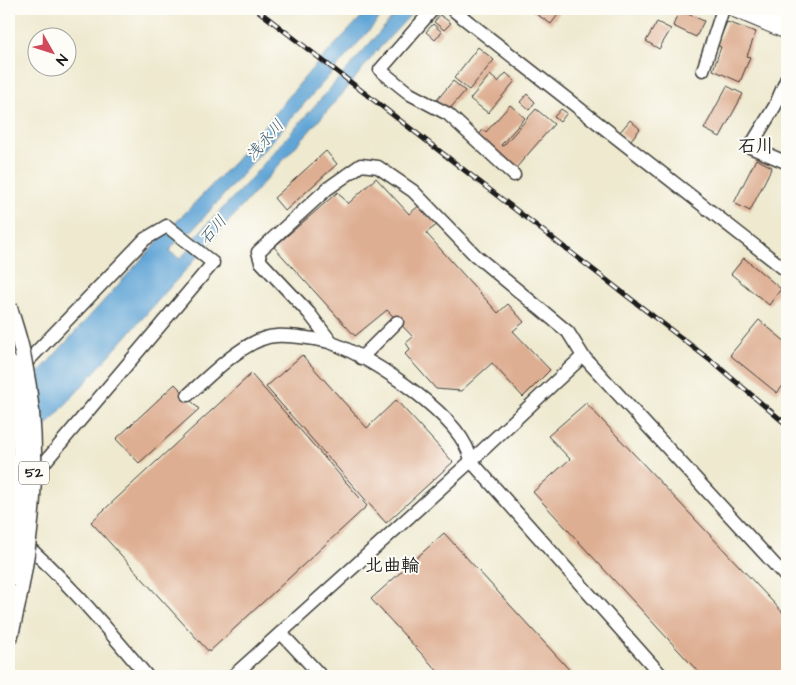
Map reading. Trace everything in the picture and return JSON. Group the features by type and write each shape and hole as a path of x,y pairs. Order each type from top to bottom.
{"highway":[{"path":"737,9 787,30"}],"main road":[{"name":"52","path":"9,306 24,360 35,459 30,530 20,596 9,641"},
{"name":"52","path":"9,362 18,406 20,467 13,562 9,579"}],"street":[{"path":"433,9 380,70 410,94 448,114 514,175"},
{"path":"452,9 787,271"},
{"path":"703,70 723,9"},
{"path":"787,78 775,106 750,146 783,161 787,158"},
{"path":"331,342 309,313 260,262 258,252 327,189 361,165 378,167 413,192 475,256 568,332 583,356 787,578"},
{"path":"9,381 145,239 167,226 212,263 39,469 9,510"},
{"path":"361,358 397,322"},
{"path":"188,395 236,353 274,336 331,342 383,369 428,402 469,448 471,461 662,676"},
{"path":"233,676 471,461 583,356"},
{"path":"9,530 34,551 68,586 148,676"},
{"path":"281,633 321,676"}],"water":[{"name":"浅永川","path":"369,9 388,9 191,232 184,233 169,251 180,259 195,242 196,236 246,184 400,9 416,9 25,450 9,472 9,405 158,241 235,161 311,70"}],"building":[{"path":"529,9 556,9 560,12 551,24"},
{"path":"679,10 704,21 696,37 673,26"},
{"path":"440,15 451,23 444,30 434,22"},
{"path":"657,22 671,29 659,49 646,41"},
{"path":"727,22 756,32 747,56 750,57 740,82 713,70 721,47 717,45"},
{"path":"433,24 442,32 435,40 426,32"},
{"path":"478,47 494,60 469,90 454,78"},
{"path":"506,73 515,81 488,113 470,99 490,75 498,82"},
{"path":"453,81 465,91 448,111 436,101"},
{"path":"727,86 743,94 720,137 704,129"},
{"path":"527,94 535,102 529,110 520,102"},
{"path":"510,105 525,118 501,145 503,146 536,109 554,124 516,168 477,137 483,130 486,132"},
{"path":"561,109 567,113 560,122 554,117"},
{"path":"630,120 640,129 630,141 620,132"},
{"path":"326,151 337,164 285,211 274,198"},
{"path":"756,159 772,167 750,211 734,203"},
{"path":"376,178 409,214 420,205 438,224 426,233 498,313 508,304 524,322 513,331 550,370 523,397 492,363 461,391 436,389 405,354 410,349 406,343 413,337 387,310 355,336 274,247 338,192 348,204"},
{"path":"744,258 781,289 769,305 731,274"},
{"path":"759,320 787,343 787,381 777,393 730,355"},
{"path":"302,355 367,428 396,400 453,462 386,523 266,387"},
{"path":"251,374 367,506 209,652 91,522"},
{"path":"175,384 199,409 139,463 116,439"},
{"path":"586,403 787,617 787,676 702,676 533,492 570,459 548,436"},
{"path":"444,533 575,676 442,676 371,599"}],"railway":[{"path":"256,9 715,364 787,425"}],"district":[{"name":"石川","path":"756,146"},
{"name":"北曲輪","path":"392,565"}]}
